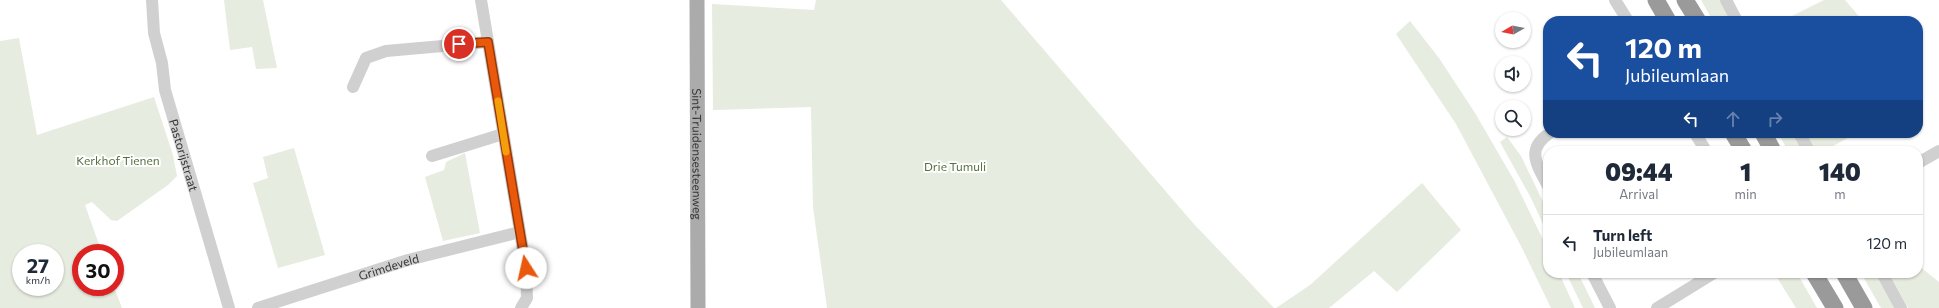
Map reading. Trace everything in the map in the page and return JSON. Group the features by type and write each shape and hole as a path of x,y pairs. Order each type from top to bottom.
{"highway":[{"path":"1656,0 1665,16"},
{"path":"1685,0 1695,16"},
{"path":"1817,278 1835,308"},
{"path":"1847,278 1864,308"}],"main road":[{"name":"Sint-Truidensesteenweg","path":"697,0 698,308"}],"street":[{"name":"Pastorijstraat","path":"152,0 154,33 162,63 165,90 229,308"},
{"path":"481,0 526,268 527,298 521,308"},
{"path":"1615,0 1625,16"},
{"path":"1726,0 1734,16"},
{"path":"353,87 366,58 386,51 488,42"},
{"path":"432,156 503,134"},
{"path":"1543,138 1540,140 1535,152 1536,163 1543,176"},
{"path":"1923,160 1939,151"},
{"name":"Grimdeveld","path":"258,308 408,260 520,232"},
{"path":"1595,278 1610,308"},
{"path":"1657,308 1706,278"},
{"path":"1885,278 1901,308"}],"green space":[{"path":"224,0 263,0 277,68 256,69 252,47 230,50"},
{"name":"Drie Tumuli","path":"816,0 1001,0 1193,223 1274,308 827,308 813,207 811,107 713,110 712,4 814,10"},
{"path":"1701,0 1720,0 1729,16 1710,16"},
{"path":"1824,0 1845,0 1859,16 1792,16"},
{"path":"1410,21 1439,58 1475,113 1515,182 1543,240 1543,278 1561,278 1575,308 1551,308 1522,248 1456,124 1396,34"},
{"name":"Kerkhof Tienen","path":"19,38 37,135 154,97 173,155 177,176 168,185 117,221 111,220 92,202 85,205 99,244 72,244 72,296 117,296 122,308 0,308 0,41"},
{"path":"1507,137 1521,156 1543,202 1543,224 1531,198 1500,142"},
{"path":"1781,138 1797,138 1802,146 1785,146"},
{"path":"1808,138 1848,138 1833,146 1812,146"},
{"path":"294,148 325,255 278,268 253,183 268,178 263,157"},
{"path":"465,153 480,233 443,241 425,177 444,170 446,162"},
{"path":"1422,183 1461,230 1397,292 1374,271 1329,308 1276,308 1310,285"},
{"path":"1923,269 1939,282 1939,308 1908,308 1892,278 1923,278"},
{"path":"1568,278 1580,278 1595,308 1583,308"},
{"path":"1800,278 1817,308 1796,308 1778,279"},
{"path":"1864,278 1881,278 1898,308 1881,308"}],"slow traffic":[{"path":"498,101 506,152"}],"route":[{"path":"459,44 488,42 526,268"}]}
